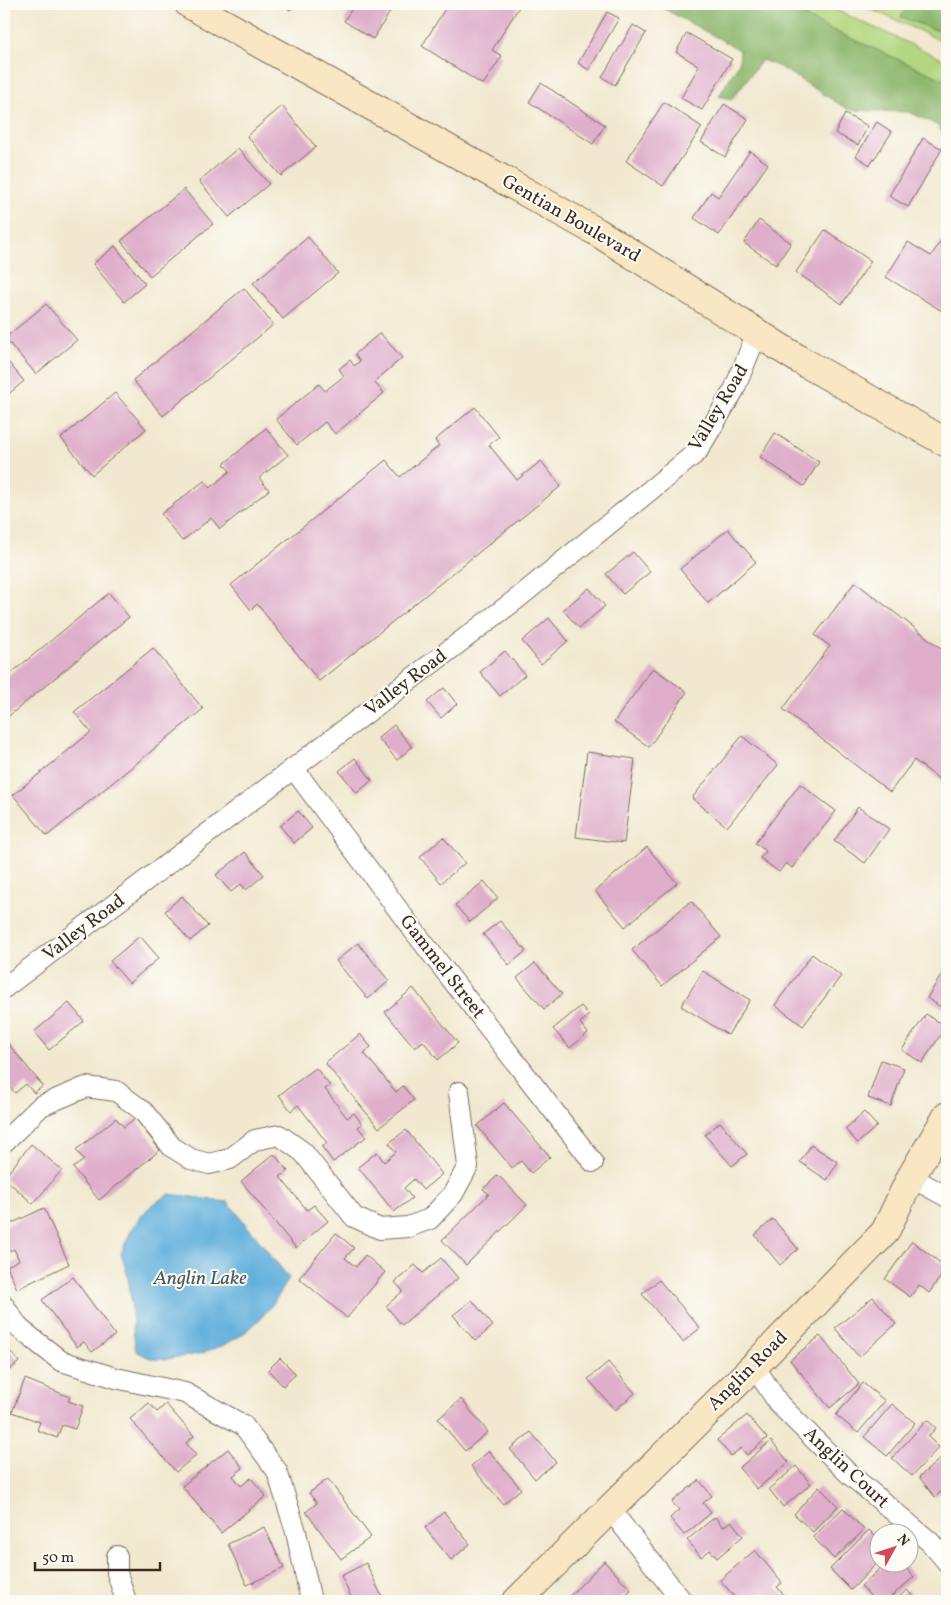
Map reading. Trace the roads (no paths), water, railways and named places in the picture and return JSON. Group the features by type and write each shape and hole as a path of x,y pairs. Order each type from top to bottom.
{"main road":[{"name":"Gentian Boulevard","path":"189,4 597,232 757,333 947,443"},
{"name":"Anglin Road","path":"517,1601 754,1366 885,1232 911,1177 947,1116"}],"street":[{"name":"Valley Road","path":"4,988 518,598 697,452 734,390 757,333"},
{"name":"Gammel Street","path":"294,769 418,935 593,1162"},
{"path":"4,1142 41,1106 86,1087 116,1091 142,1111 172,1147 191,1159 209,1164 230,1159 255,1140 279,1135 303,1152 354,1217 380,1229 408,1227 430,1219 453,1194 468,1166 459,1092"},
{"path":"911,1177 947,1197"},
{"path":"4,1306 19,1328 62,1361 116,1378 185,1393 243,1425 277,1471 296,1532 311,1601"},
{"name":"Anglin Court","path":"754,1366 786,1411 848,1473 930,1542 947,1562"},
{"path":"609,1508 682,1601"},
{"path":"117,1556 117,1572 126,1601"}],"water":[{"name":"Anglin Lake","path":"169,1194 228,1202 289,1278 269,1309 245,1332 230,1342 198,1354 157,1359 136,1351 130,1290 121,1254 129,1235 144,1212"}]}
